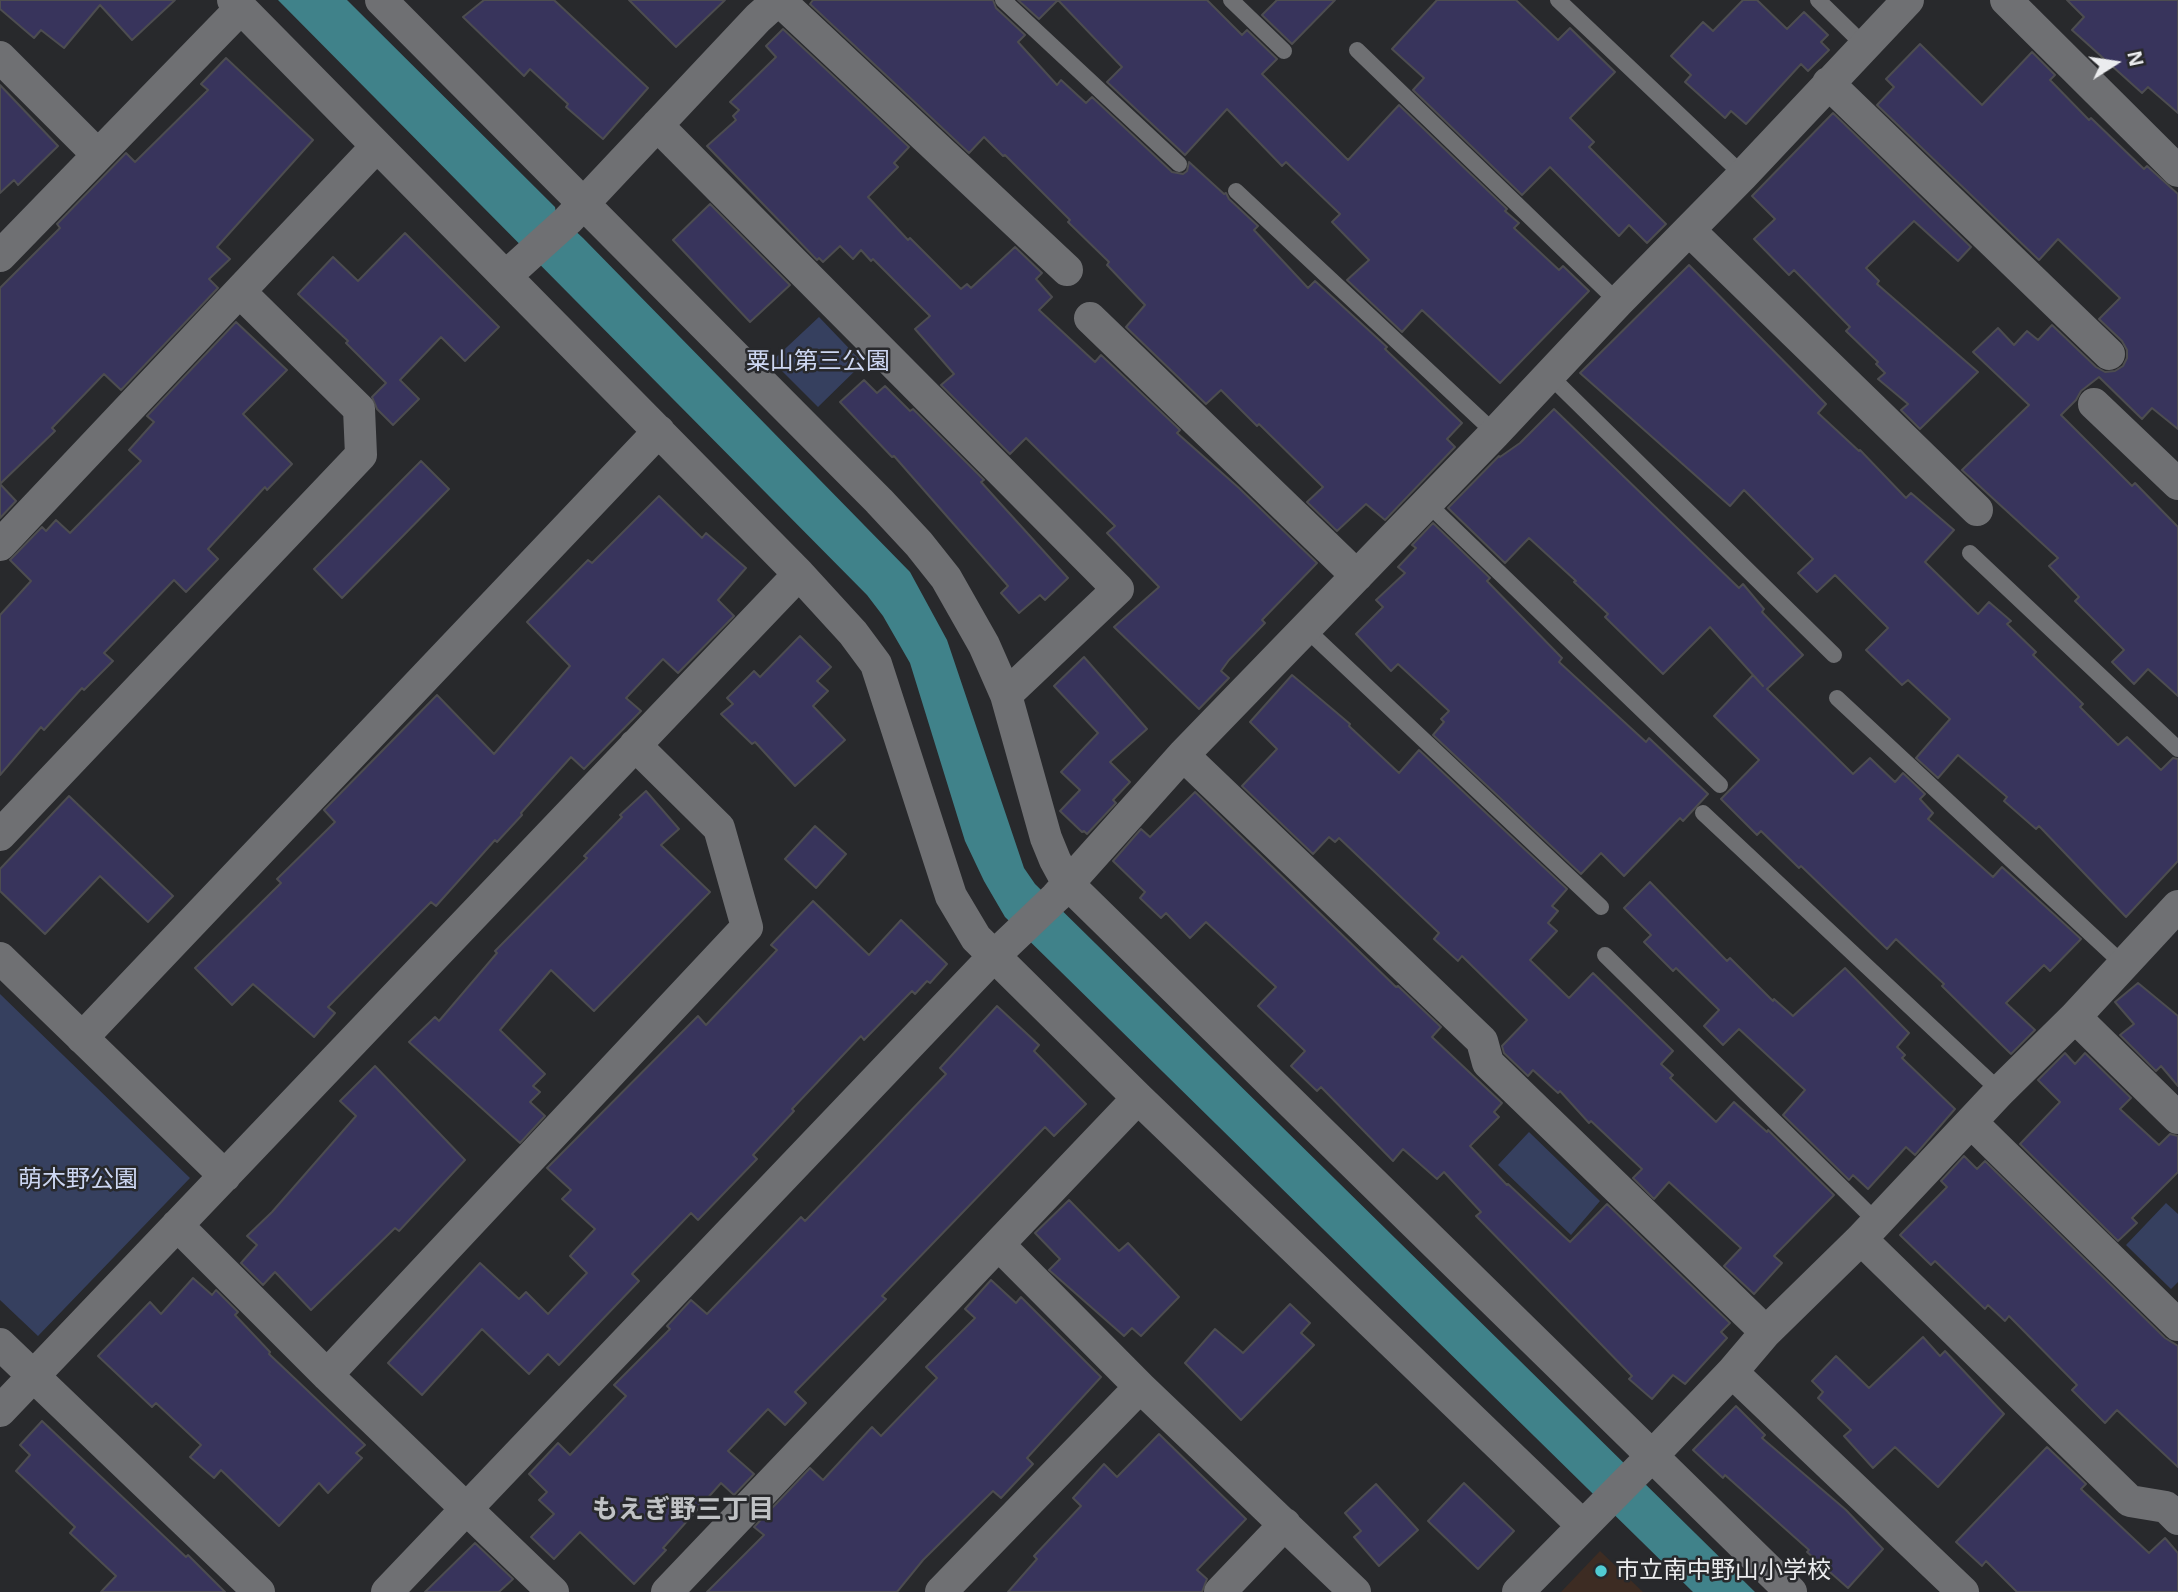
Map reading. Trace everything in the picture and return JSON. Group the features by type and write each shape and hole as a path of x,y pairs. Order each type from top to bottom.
{"street":[{"path":"381,0 576,212 869,491 919,544 946,578 984,645 1006,695 1062,891 1645,1463 1791,1592"},
{"path":"387,1592 1005,946 1062,891 1183,755 1550,376 1908,0"},
{"path":"2006,0 2178,171"},
{"path":"0,256 98,155 237,4 376,147 515,267 659,431 853,633 876,664 951,896 976,938 1005,946 1138,1098 1591,1516"},
{"path":"515,267 576,212 763,5 1067,270"},
{"path":"0,57 98,155"},
{"path":"1828,83 2109,354"},
{"path":"657,125 1118,589 1006,695"},
{"path":"0,545 376,147"},
{"path":"1689,230 1977,510"},
{"path":"0,835 360,455 359,410 240,292"},
{"path":"1090,318 1357,576"},
{"path":"2094,404 2178,484"},
{"path":"82,1038 659,431"},
{"path":"0,1411 799,574"},
{"path":"327,1376 747,927 719,828 635,745"},
{"path":"1183,755 1482,1041 1488,1063 1766,1332"},
{"path":"1518,1592 1732,1372 1766,1332 1869,1230 2000,1091 2075,1017 2178,906"},
{"path":"0,958 225,1176"},
{"path":"2075,1017 2178,1118"},
{"path":"667,1592 1138,1098"},
{"path":"1971,1122 2178,1325"},
{"path":"177,1225 327,1376 553,1592"},
{"path":"1869,1230 2130,1501 2166,1507 2178,1519"},
{"path":"999,1245 1140,1387 1355,1592"},
{"path":"0,1344 259,1592"},
{"path":"1732,1372 1963,1592"},
{"path":"941,1592 1140,1387"},
{"path":"1220,1592 1285,1524"}],"lane":[{"path":"1003,0 1180,164"},
{"path":"1231,0 1284,51"},
{"path":"1558,0 1743,175"},
{"path":"1818,0 1864,45"},
{"path":"1357,50 1618,302"},
{"path":"1236,191 1495,433"},
{"path":"1550,376 1833,655"},
{"path":"1427,503 1720,785"},
{"path":"1970,553 2178,749"},
{"path":"1305,628 1601,907"},
{"path":"1837,698 2123,964"},
{"path":"1703,813 2000,1091"},
{"path":"1605,955 1869,1230"}],"shaded area":[{"path":"278,0 347,0 555,207 556,213 910,572 947,640 1024,868 1035,884 1755,1592 1693,1592 1005,917 965,841 910,663 883,616 867,595"},
{"name":"市立南中野山小学校","path":"1600,1551 1643,1592 1561,1592"}],"green space":[{"name":"粟山第三公園","path":"819,317 863,363 818,407 772,361"},
{"name":"萌木野公園","path":"0,994 190,1178 38,1336 0,1300"},
{"path":"1529,1132 1600,1201 1571,1235 1498,1165"},
{"path":"2166,1203 2178,1214 2178,1282 2171,1289 2126,1245"}],"building":[{"path":"0,0 175,0 132,40 100,5 64,48 41,30 34,38 0,9"},
{"path":"484,0 554,0 648,88 603,139 566,107 568,104 530,69 524,76 463,17"},
{"path":"629,0 725,0 676,47"},
{"path":"813,0 993,0 996,8 1025,35 1018,42 1057,85 1061,80 1086,103 1092,97 1172,172 1183,174 1187,171 1189,162 1226,193 1258,226 1254,230 1308,288 1315,281 1387,347 1385,349 1462,423 1447,439 1455,447 1385,520 1366,504 1337,531 1307,502 1323,487 1259,424 1257,426 1221,390 1206,404 1126,327 1145,305 1107,265 1109,262 1068,222 1070,220 984,137 969,153 810,4"},
{"path":"1018,0 1058,0 1039,19"},
{"path":"1058,0 1207,0 1242,35 1247,30 1277,59 1262,74 1348,160 1399,105 1507,209 1505,211 1519,223 1514,228 1559,270 1563,266 1589,291 1500,383 1422,310 1402,332 1347,280 1369,260 1332,222 1340,214 1286,162 1282,166 1227,109 1185,155 1107,82 1122,67"},
{"path":"1277,0 1335,0 1292,44 1262,15"},
{"path":"1437,0 1516,0 1558,40 1570,28 1615,72 1570,118 1594,142 1589,147 1666,224 1647,243 1629,225 1619,236 1550,167 1522,195 1413,90 1424,78 1392,49"},
{"path":"1743,0 1757,0 1787,29 1804,12 1828,35 1821,42 1829,50 1808,71 1801,64 1746,124 1731,111 1725,118 1685,82 1691,75 1671,56 1703,22 1713,31"},
{"path":"2067,0 2178,0 2178,113 2148,87 2142,93 2072,30 2084,17"},
{"path":"783,29 909,147 894,163 898,167 868,197 908,240 910,238 961,289 967,284 971,288 1015,247 1042,273 1036,279 1052,297 1039,310 1095,362 1101,355 1180,430 1177,433 1317,563 1262,620 1265,623 1229,660 1221,671 1229,678 1199,709 1114,627 1159,587 1107,533 1115,526 1026,438 1010,454 941,385 954,374 915,329 930,316 873,259 871,261 861,250 853,259 840,246 823,262 819,258 817,260 707,146 736,120 733,116 739,110 730,102 776,57 766,46"},
{"path":"1920,44 1982,105 2032,52 2055,75 2050,80 2089,120 2091,118 2144,169 2147,166 2178,194 2178,429 2152,408 2142,419 2099,377 2081,391 2061,415 2132,486 2135,483 2178,527 2178,696 2148,669 2134,684 2112,662 2124,650 2075,601 2079,597 2049,566 2058,558 1962,470 2029,405 1973,352 1998,328 2014,345 2027,331 2038,340 2052,325 2096,367 2105,372 2115,371 2123,366 2127,350 2122,341 2099,319 2120,298 2058,239 2039,260 1877,105 1894,87 1886,79"},
{"path":"226,58 313,140 217,247 230,259 209,279 218,288 121,390 104,374 52,428 55,431 0,484 0,288 60,228 57,224 126,153 135,162 208,90 201,84"},
{"path":"0,85 58,146 18,185 14,180 0,193"},
{"path":"1833,113 1971,247 1958,261 1914,221 1866,268 1879,281 1877,284 1978,372 1920,429 1901,410 1908,404 1878,379 1885,373 1876,364 1878,362 1846,331 1850,327 1794,270 1789,275 1754,239 1775,219 1752,196"},
{"path":"710,204 790,285 750,322 673,240"},
{"path":"405,233 499,327 465,361 441,337 400,380 419,399 393,425 377,409 372,397 386,383 346,343 348,341 298,294 333,257 358,281"},
{"path":"1689,265 1826,404 1818,413 1860,450 1906,498 1911,493 1954,530 1925,562 1978,614 1989,602 2011,621 2007,624 2036,652 2033,655 2083,704 2080,707 2118,745 2127,737 2161,770 2173,758 2178,759 2178,861 2126,917 2039,826 2036,829 2004,801 2007,797 1958,755 1938,778 1916,758 1950,719 1908,680 1902,685 1866,650 1888,628 1835,575 1817,592 1798,573 1813,559 1744,490 1730,506 1580,373"},
{"path":"236,322 287,370 243,414 292,464 267,490 265,487 208,549 218,559 186,592 174,580 104,653 113,661 84,690 82,688 44,730 41,727 0,775 0,615 31,581 10,560 42,527 46,531 56,520 70,533 141,461 129,450 154,422 147,416"},
{"path":"864,380 877,393 885,386 910,411 913,409 984,480 981,482 1068,578 1045,600 1040,595 1019,613 1001,593 1008,586 894,456 892,457 840,402"},
{"path":"1554,409 1739,588 1743,584 1764,609 1762,612 1803,655 1767,689 1853,774 1870,758 1895,782 1903,773 1925,794 1920,799 1933,813 1928,819 1993,877 2002,867 2081,939 2050,971 2044,965 2006,1003 2035,1030 2011,1054 1942,986 1944,984 1896,939 1887,949 1801,866 1799,868 1761,831 1757,835 1721,799 1759,760 1714,716 1753,675 1763,686 1710,627 1663,674 1605,617 1608,614 1574,582 1576,581 1529,538 1505,563 1448,508 1499,456 1520,443"},
{"path":"421,461 449,489 342,598 314,569"},
{"path":"0,484 16,501 0,518"},
{"path":"659,496 702,538 706,533 746,568 718,600 734,616 678,673 663,659 626,698 641,711 584,769 571,757 522,815 497,842 495,840 436,906 431,902 328,1007 335,1013 314,1037 253,984 232,1005 195,968 281,883 277,879 335,822 324,810 437,695 494,754 570,666 527,622 588,560 592,563"},
{"path":"1433,523 1490,578 1487,581 1562,658 1559,662 1646,742 1649,738 1708,794 1683,821 1680,818 1624,876 1601,853 1581,874 1433,735 1444,722 1441,719 1449,711 1398,664 1391,671 1356,634 1383,607 1376,600 1405,573 1398,567 1416,548 1412,545"},
{"path":"800,636 831,667 817,681 828,691 813,706 845,740 795,786 755,742 752,744 721,714 733,704 727,698 754,671 760,677"},
{"path":"1084,657 1147,729 1110,762 1130,782 1113,800 1116,803 1087,834 1060,811 1080,790 1061,772 1098,733 1054,686"},
{"path":"1292,675 1350,724 1349,726 1399,773 1419,750 1567,889 1552,906 1558,911 1548,923 1557,931 1530,960 1569,998 1593,973 1673,1051 1661,1064 1673,1075 1670,1078 1716,1122 1734,1102 1767,1132 1768,1130 1834,1195 1774,1256 1782,1263 1754,1294 1724,1266 1741,1248 1669,1182 1654,1199 1633,1178 1642,1169 1591,1121 1589,1123 1560,1091 1558,1093 1533,1070 1528,1076 1504,1053 1502,1046 1527,1020 1462,956 1458,961 1434,939 1439,933 1339,838 1335,842 1329,837 1313,854 1242,786 1277,749 1250,722"},
{"path":"646,791 679,829 661,845 710,892 594,1011 551,970 500,1030 545,1074 533,1086 540,1092 530,1102 545,1116 520,1143 409,1042 435,1017 439,1021 497,953 495,951 587,858 584,856 622,817 620,815"},
{"path":"1195,792 1396,987 1441,1027 1432,1037 1502,1103 1494,1112 1499,1117 1470,1146 1507,1185 1570,1242 1607,1204 1730,1323 1721,1332 1727,1338 1685,1384 1673,1375 1652,1399 1629,1379 1632,1376 1476,1216 1481,1212 1444,1172 1437,1179 1403,1149 1393,1161 1321,1087 1317,1091 1291,1066 1305,1051 1258,1006 1276,987 1206,922 1190,938 1166,913 1161,918 1140,898 1145,892 1113,861 1141,829 1150,837"},
{"path":"69,796 173,896 148,922 100,876 45,934 0,891 0,869"},
{"path":"815,826 846,854 816,888 785,859"},
{"path":"1650,882 1727,961 1730,958 1773,1001 1774,999 1793,1016 1845,968 1909,1033 1897,1047 1905,1055 1902,1058 1955,1109 1915,1155 1906,1147 1868,1189 1853,1175 1849,1180 1783,1115 1805,1090 1739,1029 1723,1045 1704,1026 1719,1010 1676,968 1673,971 1644,942 1651,935 1624,908"},
{"path":"813,901 869,955 901,920 947,964 930,983 927,981 915,994 912,991 864,1040 861,1036 753,1155 757,1159 698,1220 691,1213 632,1274 639,1281 559,1365 548,1354 529,1374 482,1329 422,1395 388,1363 480,1263 519,1299 526,1292 548,1314 587,1273 570,1256 595,1229 562,1199 571,1190 547,1168 698,1016 706,1025 777,950 771,945"},
{"path":"2138,983 2178,1016 2178,1086 2161,1066 2156,1071 2120,1035 2134,1024 2115,1002"},
{"path":"997,1006 1039,1045 1034,1051 1086,1104 1054,1136 1045,1127 882,1296 886,1299 795,1392 806,1403 785,1425 768,1409 728,1451 754,1474 734,1495 721,1483 634,1584 580,1532 554,1559 531,1537 554,1514 539,1500 547,1492 529,1474 558,1443 570,1455 626,1396 614,1385 670,1329 667,1326 691,1300 707,1314 801,1217 805,1221 946,1074 940,1068"},
{"path":"2065,1053 2075,1064 2085,1053 2131,1098 2120,1109 2159,1145 2170,1134 2178,1136 2178,1172 2132,1218 2137,1223 2118,1241 2020,1144 2060,1102 2038,1080"},
{"path":"375,1066 465,1160 399,1231 395,1228 311,1310 275,1272 263,1285 241,1263 257,1245 247,1236 272,1212 356,1116 340,1101"},
{"path":"1964,1156 1977,1169 1985,1161 2165,1338 2178,1346 2178,1467 2117,1410 2105,1423 2072,1390 2077,1385 2009,1316 2005,1321 1988,1305 1985,1309 1935,1261 1931,1265 1900,1235 1947,1187 1941,1181"},
{"path":"1069,1200 1119,1251 1128,1243 1179,1297 1141,1336 1132,1328 1124,1336 1049,1270 1060,1259 1035,1233"},
{"path":"193,1278 212,1295 216,1290 238,1312 235,1315 269,1354 365,1445 356,1453 362,1458 328,1493 319,1483 279,1526 221,1470 214,1478 190,1457 201,1445 156,1403 152,1407 98,1356 150,1302 161,1314"},
{"path":"991,1280 1016,1303 1021,1297 1101,1377 1027,1458 1033,1464 1001,1498 993,1491 923,1560 897,1592 707,1592 764,1535 754,1527 810,1468 823,1480 872,1427 881,1436 937,1378 926,1367 975,1318 965,1309"},
{"path":"1290,1304 1310,1323 1301,1333 1314,1345 1241,1420 1185,1363 1215,1329 1243,1353"},
{"path":"1923,1337 1940,1356 1945,1351 2004,1414 1938,1487 1895,1447 1873,1468 1844,1436 1851,1430 1818,1398 1823,1392 1812,1381 1836,1356 1869,1388"},
{"path":"1736,1406 1765,1435 1762,1438 1846,1510 1883,1549 1848,1588 1725,1475 1723,1478 1693,1450"},
{"path":"42,1421 225,1592 101,1592 116,1576 70,1533 75,1527 16,1471 30,1455 20,1445"},
{"path":"1159,1434 1246,1519 1197,1570 1207,1579 1202,1592 1008,1592 1037,1559 1034,1556 1081,1506 1073,1498 1104,1464 1117,1477"},
{"path":"2047,1447 2086,1484 2081,1489 2149,1553 2165,1538 2178,1553 2178,1592 2017,1592 1986,1561 1982,1566 1956,1542"},
{"path":"1464,1483 1514,1531 1478,1569 1428,1521"},
{"path":"1376,1484 1418,1530 1379,1566 1354,1537 1361,1531 1345,1513"},
{"path":"475,1543 513,1579 499,1592 425,1592"}],"place":[{"name":"市立南中野山小学校","path":"1601,1571"}],"district":[{"name":"もえぎ野三丁目","path":"683,1511"}]}
